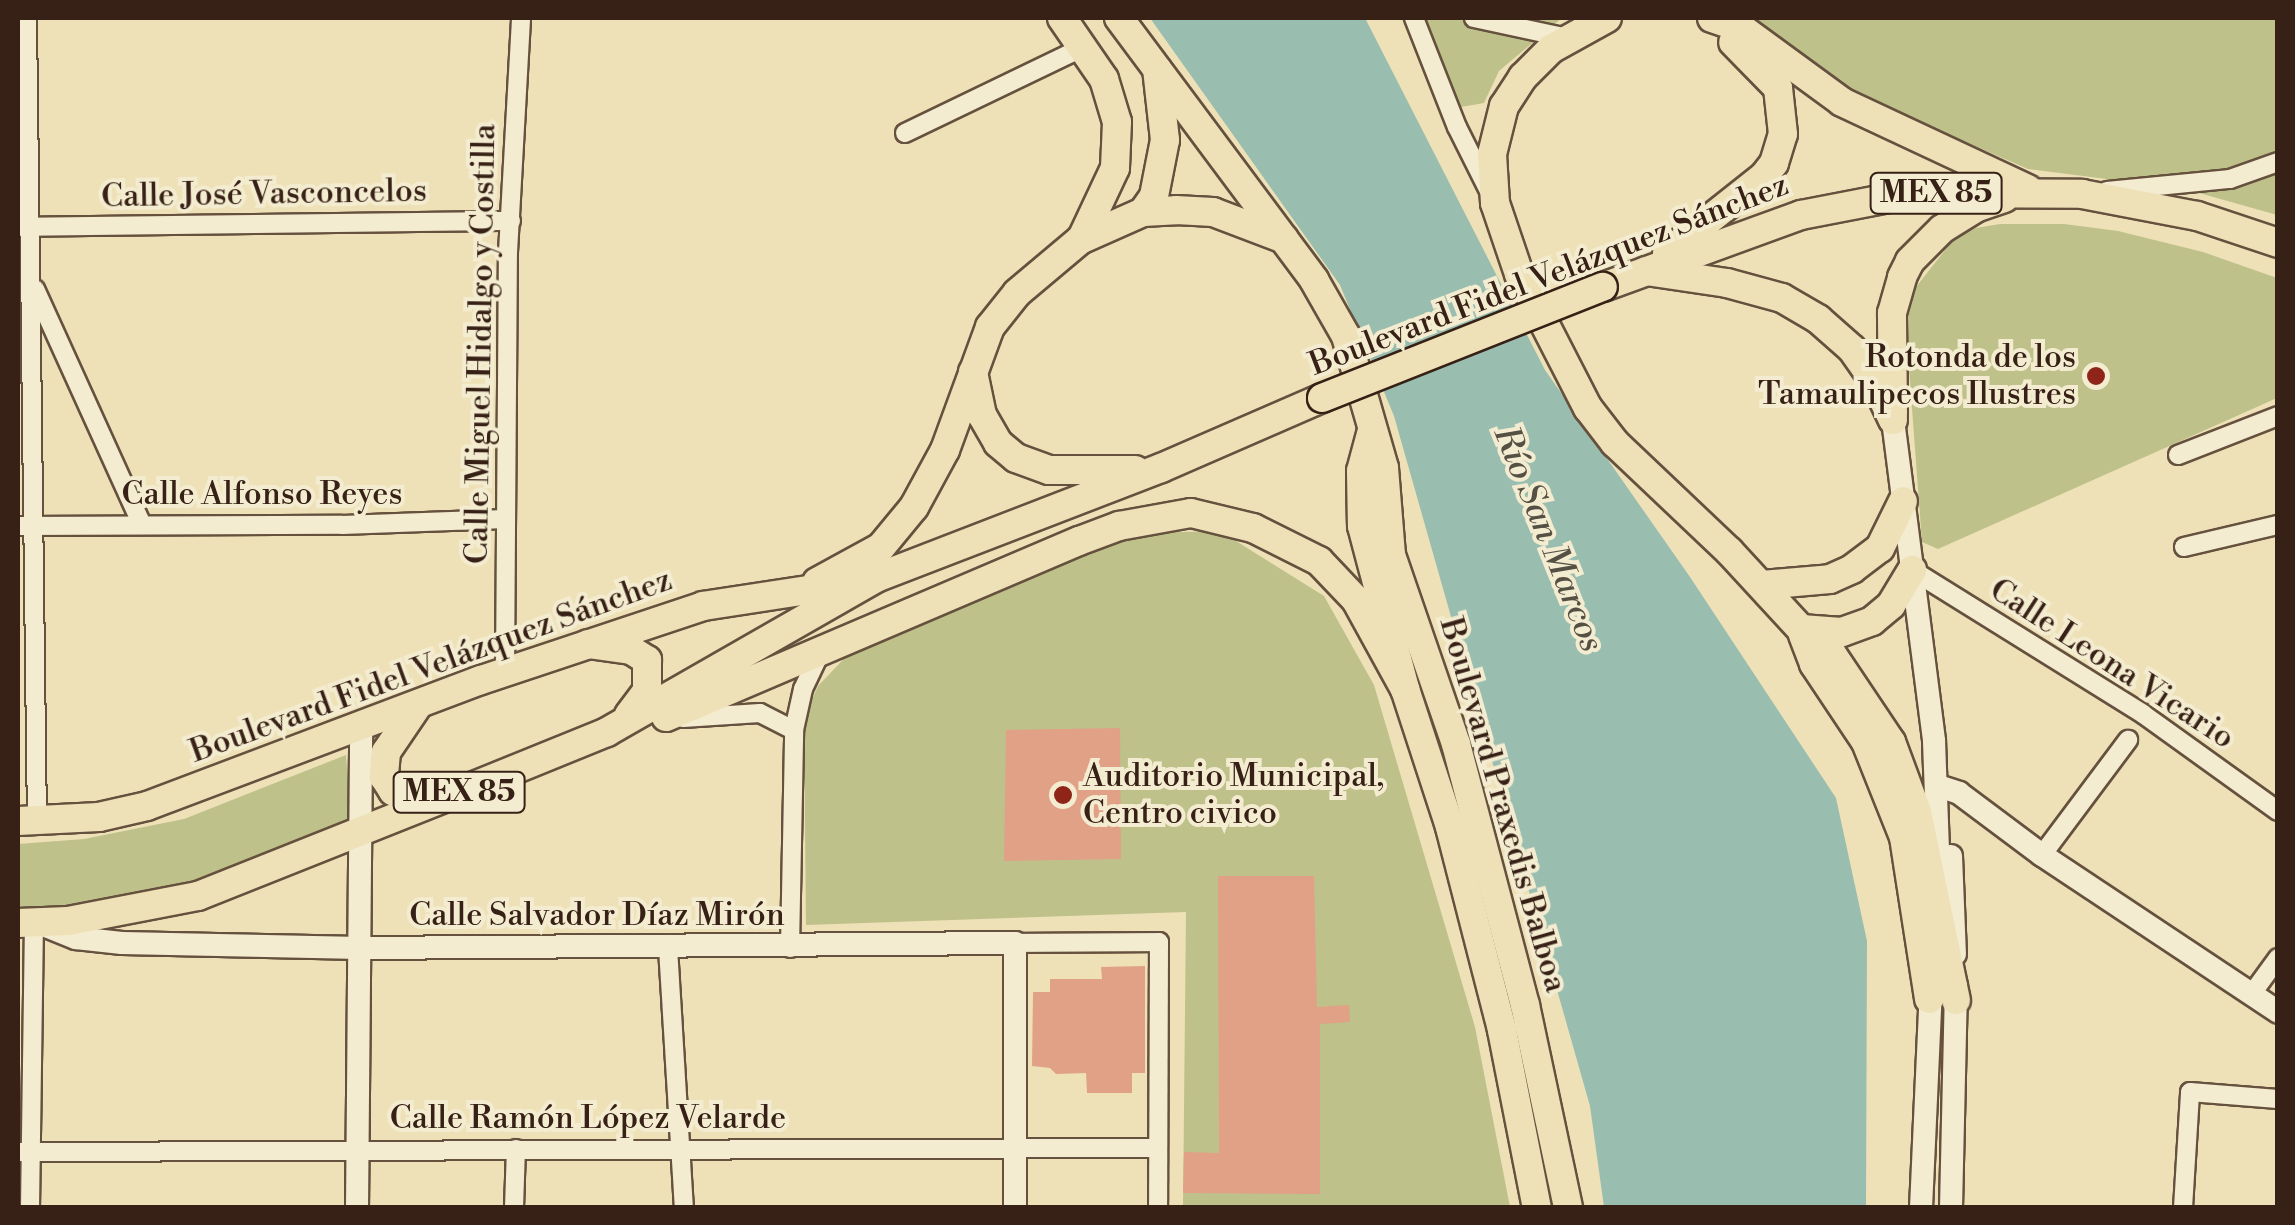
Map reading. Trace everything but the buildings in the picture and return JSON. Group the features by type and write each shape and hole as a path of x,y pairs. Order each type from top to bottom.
{"main road":[{"path":"1062,18 1104,80 1116,122 1114,168 1080,240"},
{"name":"Boulevard Praxedis Balboa","path":"1119,18 1156,62 1285,240 1346,336 1384,468 1392,555 1456,744 1554,1136 1568,1208"},
{"path":"1607,18 1567,38 1523,77 1504,106 1492,154 1495,203 1518,274 1588,408 1615,442 1762,585 1800,630 1832,654 1891,742 1916,812 1938,909 1942,1012"},
{"path":"1709,18 1741,28 1842,102 2029,190"},
{"path":"1644,271 1764,176 1774,163 1783,134 1778,88 1709,18"},
{"path":"1143,212 1154,196 1165,140 1156,62"},
{"path":"1893,420 1892,313 1910,260 1962,215 2029,190"},
{"name":"Boulevard Fidel Velázquez Sánchez","path":"30,923 123,913 198,896 452,795 608,732 871,581 1749,231 1873,199 1915,193 2029,190 2082,194 2197,216 2278,242"},
{"path":"805,588 881,547 914,507 945,450 974,360 990,327 1018,294 1080,240 1143,212 1213,212 1285,240"},
{"path":"1644,271 1726,283 1782,298 1818,319 1852,349 1875,382 1893,420"},
{"path":"974,360 972,384 982,415 998,444 1016,458 1049,470 1084,474 1160,468"},
{"name":"Boulevard Praxedis Balboa","path":"1373,423 1361,471 1362,526 1405,689 1450,827 1502,1030 1537,1208"},
{"path":"1762,585 1830,579 1852,569 1880,548 1904,502"},
{"path":"588,644 631,650 646,660 647,691 630,710 629,718 650,724 824,646 1106,531 1190,513 1254,528 1319,562 1356,600 1405,689"},
{"path":"1800,630 1842,632 1872,621 1891,605 1912,570"},
{"name":"Boulevard Fidel Velázquez Sánchez","path":"27,821 99,817 147,806 505,672 703,606 871,581"},
{"path":"1800,630 1814,664 1866,742 1904,836 1942,1012"},
{"path":"418,706 386,752 384,776 392,790 406,798 452,795"},
{"path":"1524,1143 1554,1136"}],"street":[{"path":"27,821 26,525 34,452 32,283 24,227 28,18"},
{"name":"Calle Miguel Hidalgo y Costilla","path":"505,672 511,221 521,18"},
{"path":"1414,18 1457,127 1495,203"},
{"path":"1474,18 1567,38"},
{"path":"905,133 1084,48"},
{"path":"2082,194 2230,179 2278,162"},
{"name":"Calle José Vasconcelos","path":"24,227 511,221"},
{"path":"32,283 142,525"},
{"path":"2178,455 2278,416"},
{"path":"1893,420 1942,787 1942,1012 1951,1208"},
{"path":"18,421 34,452"},
{"name":"Calle Alfonso Reyes","path":"26,525 506,520"},
{"path":"2184,547 2278,525"},
{"name":"Calle Leona Vicario","path":"1912,570 2142,714 2278,811"},
{"path":"790,948 794,730 803,689 824,646"},
{"path":"662,718 760,714 794,730"},
{"path":"357,1208 361,726"},
{"path":"2042,855 2128,740"},
{"path":"1938,909 1942,787"},
{"path":"1942,787 2278,1012"},
{"path":"30,923 24,1152 30,1208"},
{"name":"Calle Salvador Díaz Mirón","path":"30,923 76,938 122,943 361,948 790,948 1158,942 1158,1148"},
{"path":"1015,1208 1016,943"},
{"path":"668,948 677,1146 684,1208"},
{"path":"2251,995 2278,958"},
{"path":"1921,1208 1942,1012"},
{"path":"2183,1208 2190,1092 2278,1099"},
{"name":"Calle Ramón López Velarde","path":"24,1152 677,1146 1158,1148"},
{"path":"1158,1148 1158,1208"},
{"path":"514,1208 516,1149"}],"green space":[{"path":"1401,18 1562,18 1499,71 1484,103 1461,107 1440,93"},
{"path":"1742,18 2277,18 2277,215 2185,189 2028,169 1857,95"},
{"path":"2064,224 2118,231 2203,252 2277,278 2277,398 1938,549 1922,542 1906,328 1912,292 1953,240 1976,228"},
{"path":"1220,531 1324,596 1374,685 1475,1027 1510,1207 1183,1207 1186,912 806,925 804,717 818,686 859,643 1024,569 1144,533"},
{"path":"346,755 351,821 230,873 52,912 18,913 18,844 84,839 184,819"}],"water":[{"name":"Río San Marcos","path":"1150,18 1365,18 1545,370 1690,577 1836,798 1867,941 1866,1207 1604,1207 1590,1106 1394,416 1340,285"}],"place":[{"name":"Rotonda de los Tamaulipecos Ilustres","path":"2096,376"},
{"name":"Auditorio Municipal, Centro civico","path":"1063,795"}]}
